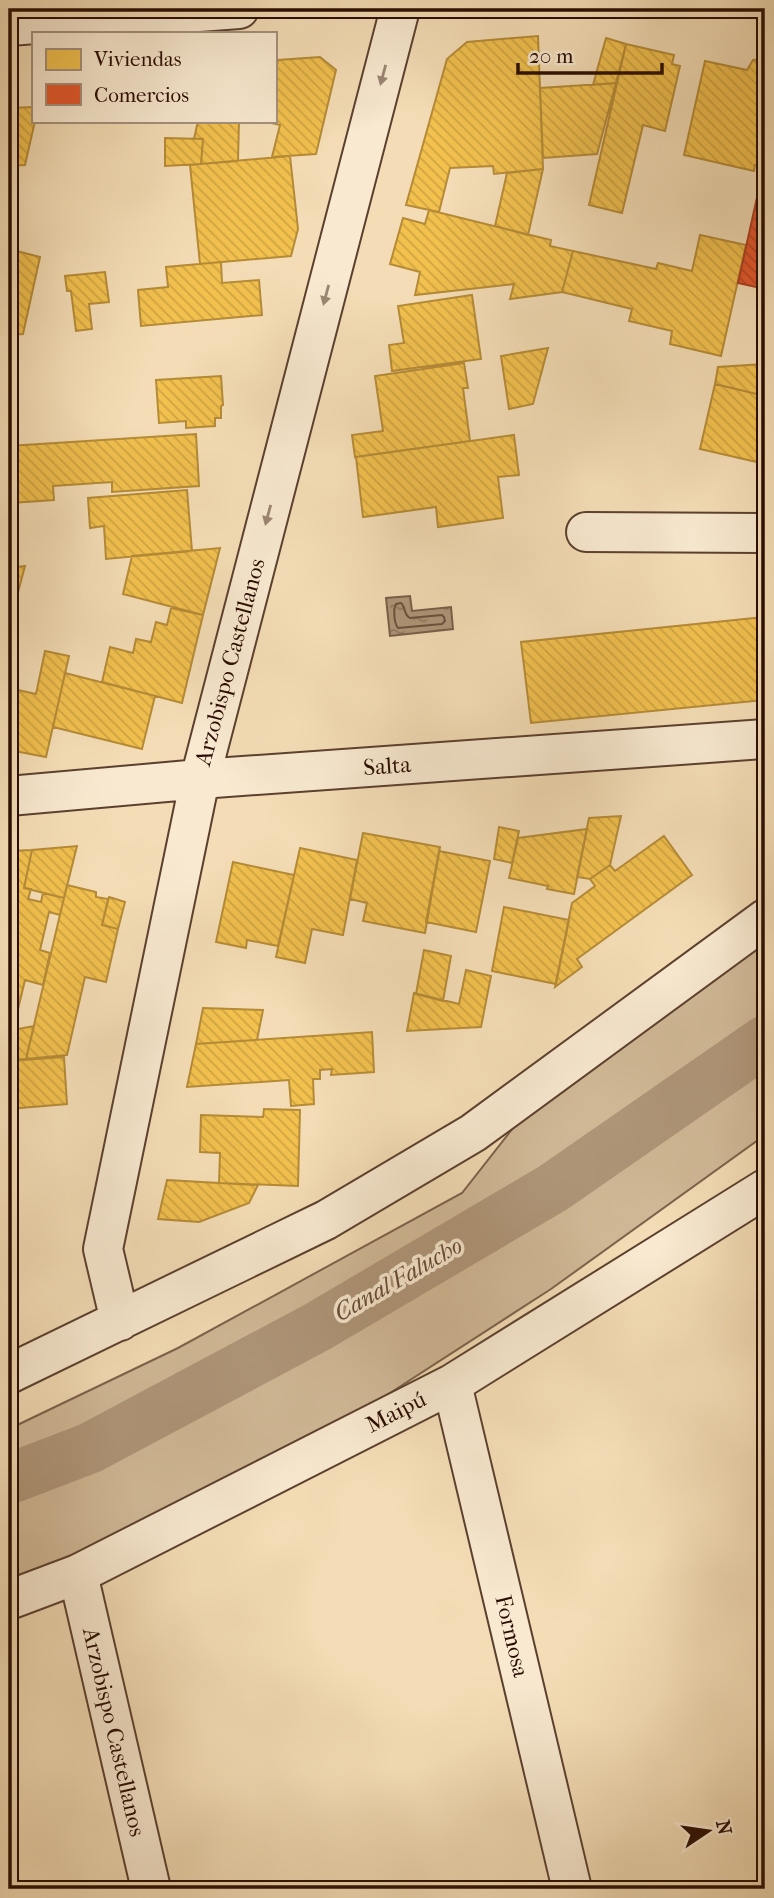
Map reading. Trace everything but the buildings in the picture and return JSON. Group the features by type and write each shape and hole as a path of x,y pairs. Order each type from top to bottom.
{"street":[{"path":"9,26 239,9"},
{"name":"Arzobispo Castellanos","path":"120,1321 103,1250 200,779 400,9"},
{"path":"586,532 765,533"},
{"name":"Salta","path":"9,796 200,779 765,738"},
{"path":"9,1374 326,1220 473,1133 765,919"},
{"name":"Maipú","path":"9,1600 78,1574 452,1384 765,1189"},
{"name":"Formosa","path":"452,1384 572,1889"},
{"name":"Arzobispo Castellanos","path":"78,1574 151,1889"}],"shaded area":[{"path":"765,929 765,1135 551,1289 339,1426 9,1586 9,1429 178,1348 462,1193 517,1123"}],"water":[{"path":"410,596 412,611 451,607 453,629 390,636 386,598"}],"waterway":[{"name":"Canal Falucho","path":"9,1479 90,1448 317,1327 553,1188 765,1041"}]}
